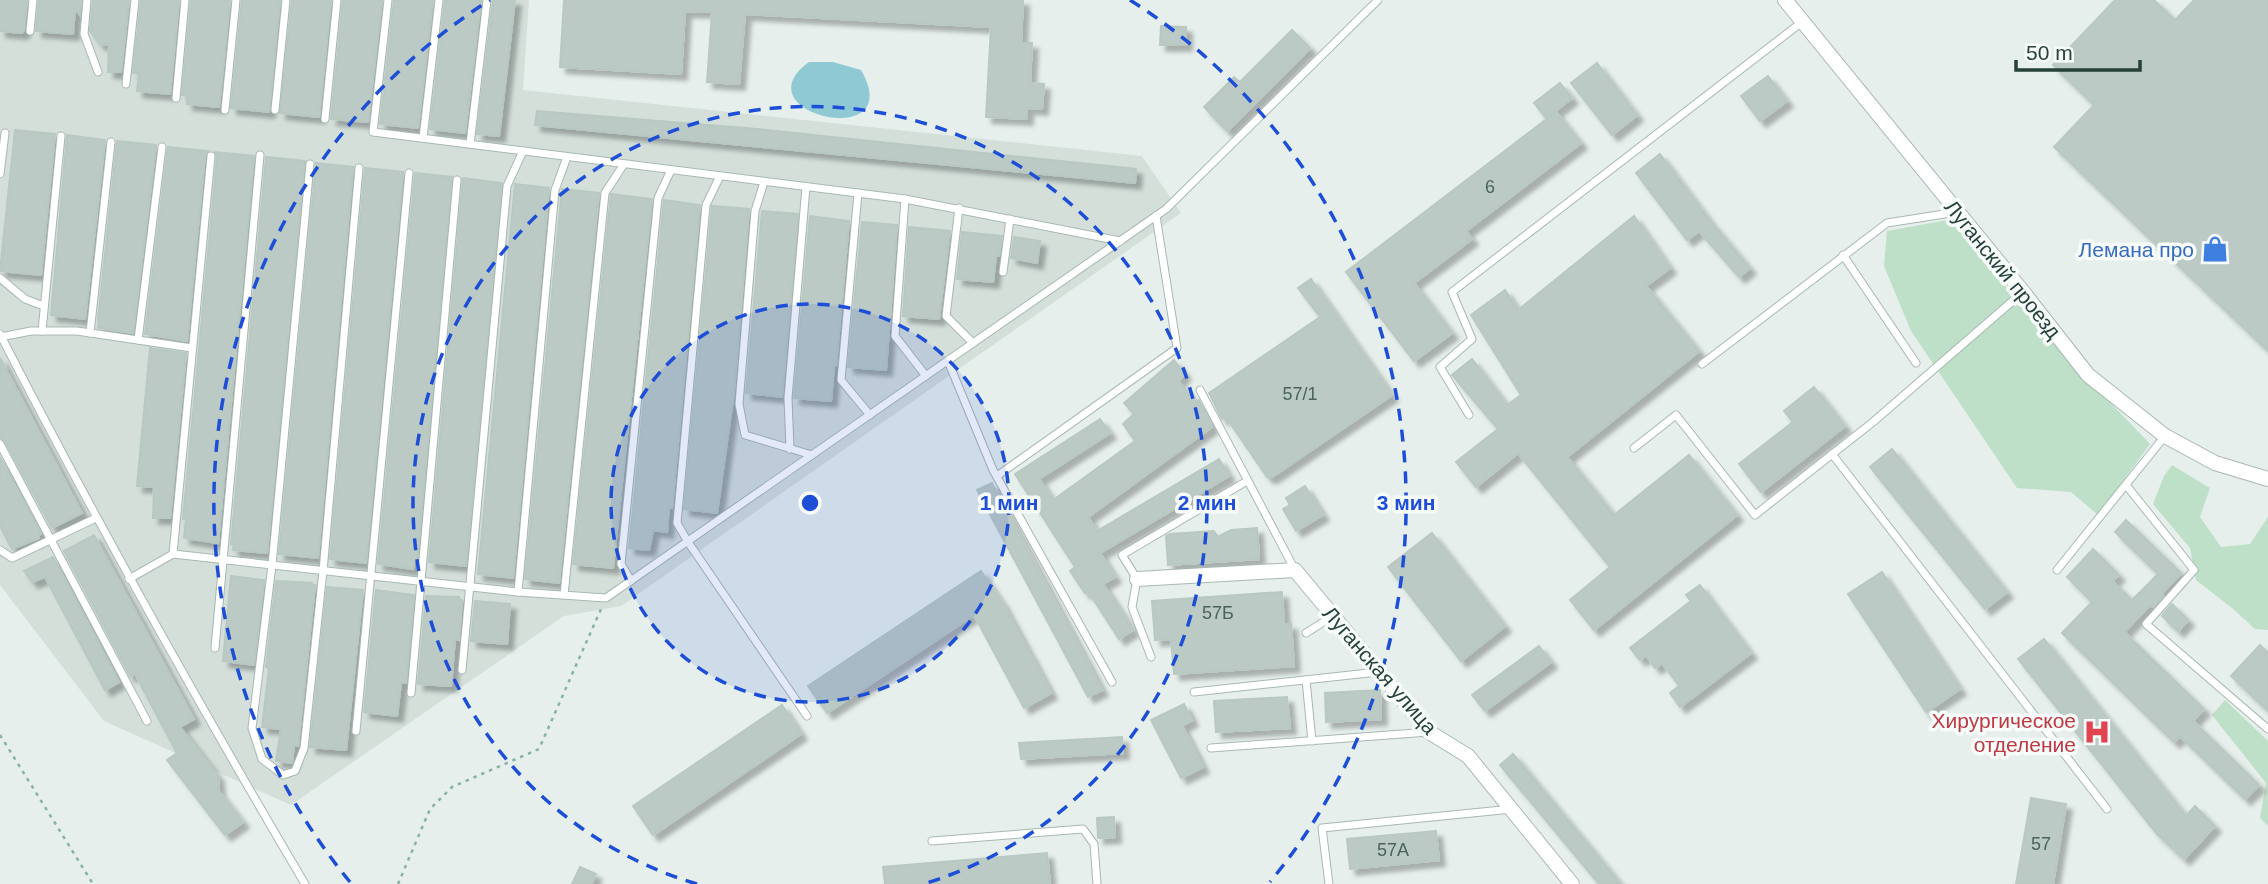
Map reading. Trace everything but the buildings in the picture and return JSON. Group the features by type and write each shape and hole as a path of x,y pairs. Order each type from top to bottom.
{"street":[{"name":"Луганский проезд","path":"1785,0 2088,375 2165,436 2215,463 2268,478"},
{"path":"1137,579 1295,570"},
{"name":"Луганская улица","path":"1295,570 1429,732 1468,755 1572,884"}],"lane":[{"path":"30,31 33,0"},
{"path":"87,0 84,34 98,72"},
{"path":"126,84 135,0"},
{"path":"176,98 185,0"},
{"path":"225,110 236,0"},
{"path":"275,110 286,0"},
{"path":"325,119 337,0"},
{"path":"388,0 373,132 858,193 959,208 1120,241"},
{"path":"423,138 439,0"},
{"path":"470,144 487,0"},
{"path":"129,579 173,554 518,592 606,598 1166,209 1378,0"},
{"path":"1469,415 1440,367 1472,339 1452,292 1802,22"},
{"path":"0,174 5,133"},
{"path":"42,331 61,136"},
{"path":"90,332 111,142"},
{"path":"138,340 162,147"},
{"path":"462,670 506,186 523,151"},
{"path":"215,648 260,155"},
{"path":"173,554 211,156"},
{"path":"518,592 555,190 567,157"},
{"path":"310,164 272,565 252,728 262,759 283,775 295,771 304,748 323,570 359,168"},
{"path":"564,595 606,193 624,164"},
{"path":"631,581 621,564 658,198 671,170"},
{"path":"356,731 409,173"},
{"path":"720,176 706,205 677,523 807,716"},
{"path":"411,693 457,180"},
{"path":"764,182 755,211 739,404 744,435 812,455"},
{"path":"790,449 788,398 806,187"},
{"path":"858,193 841,380 870,415"},
{"path":"905,200 895,336 926,376"},
{"path":"959,208 946,316 973,343"},
{"path":"1702,364 1887,223 1957,212"},
{"path":"996,476 1177,348 1156,216"},
{"path":"1003,272 1010,219"},
{"path":"1843,255 1916,363"},
{"path":"0,278 25,299 44,306"},
{"path":"1634,448 1676,415 1755,515 1873,422 2023,292"},
{"path":"192,348 90,332 42,331 0,336 129,579 210,724 305,884"},
{"path":"948,361 996,476 1112,682"},
{"path":"1200,390 1295,570"},
{"path":"2057,570 2165,436"},
{"path":"0,444 147,721"},
{"path":"1832,454 2107,809"},
{"path":"1151,657 1132,607 1137,579 1122,555 1247,481"},
{"path":"2126,485 2194,570 2146,624 2268,729"},
{"path":"0,550 12,558 96,518"},
{"path":"1307,634 1333,616"},
{"path":"1194,692 1379,671"},
{"path":"1306,680 1312,741"},
{"path":"1211,748 1429,732"},
{"path":"1329,884 1322,828 1512,810"},
{"path":"932,841 1083,829 1094,844 1097,884"}],"path":[{"path":"398,884 430,809 452,787 539,749 606,598"},
{"path":"0,735 93,884"}],"shaded area":[{"path":"0,0 529,0 523,90 1142,156 1181,213 621,606 564,616 291,805 104,721 0,585"}],"green space":[{"path":"1953,219 2034,323 2150,444 2098,515 2071,492 2017,488 1911,331 1884,266 1887,231"},
{"path":"2172,465 2210,488 2200,517 2221,547 2250,544 2268,517 2268,630 2255,629 2196,580 2190,548 2153,504 2164,476"},
{"path":"2225,700 2268,741 2268,826 2260,818 2266,783 2212,715"}],"water":[{"path":"809,62 833,62 861,70 870,96 863,111 847,118 826,117 806,109 794,97 793,81"}],"place":[{"name":"Лемана про","path":"2215,249"},
{"name":"Хирургическое отделение","path":"2097,732"}]}
